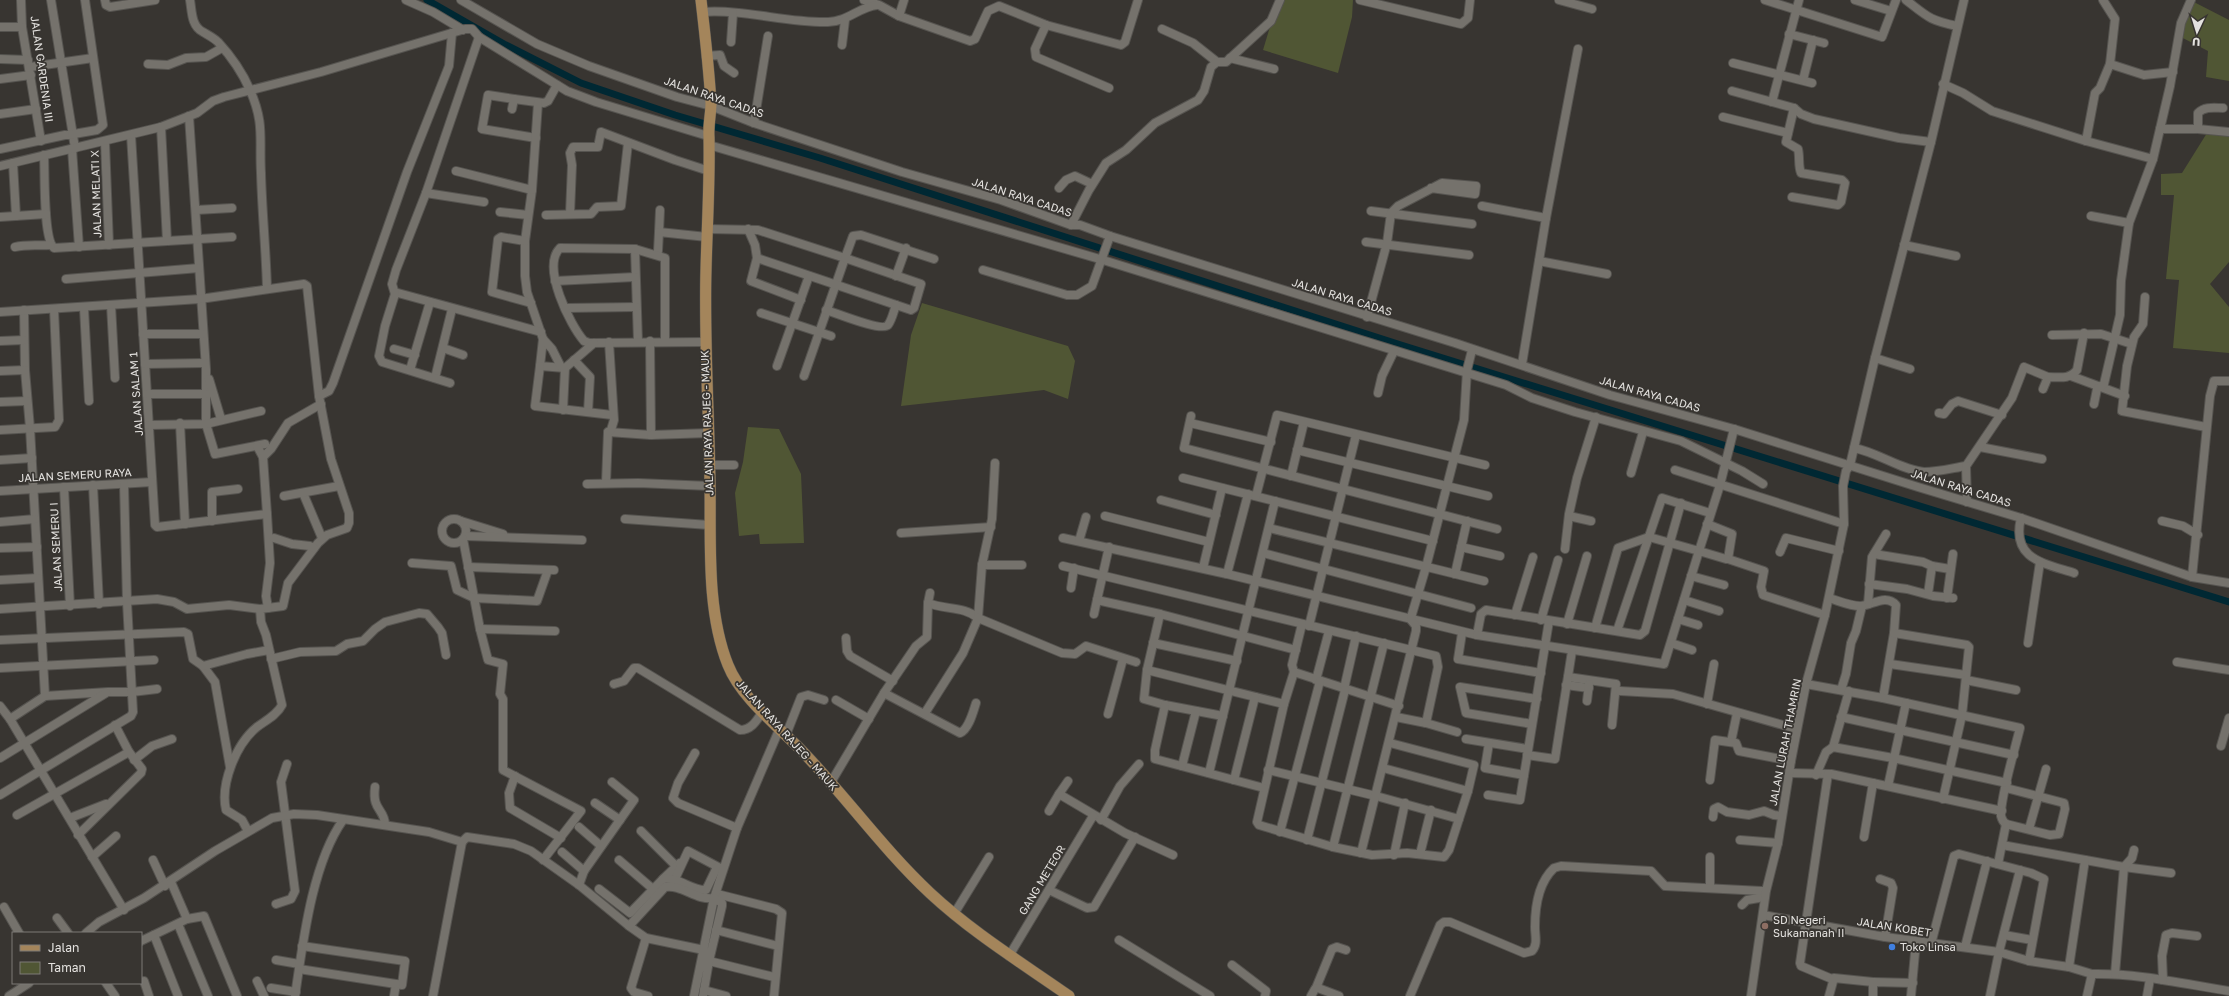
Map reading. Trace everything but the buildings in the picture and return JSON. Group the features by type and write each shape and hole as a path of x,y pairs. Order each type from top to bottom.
{"main road":[{"name":"JALAN RAYA RAJEG - MAUK","path":"701,0 710,111 705,342 710,464 709,551 716,618 724,652 737,682 910,873 954,914 1009,956 1067,995"}],"street":[{"name":"JALAN GARDENIA III","path":"22,0 22,27 41,141"},
{"path":"51,0 62,64 69,135 74,148 79,247"},
{"path":"0,149 97,130 103,125 85,0"},
{"path":"105,0 106,5 110,7 155,0"},
{"path":"190,0 193,21 196,26 200,31 216,40 222,48 250,89 259,113 262,127 260,172 267,289"},
{"path":"406,0 466,29 557,85 596,102 1103,259 1394,352 1467,372 1506,385 1532,398 1575,412 1643,432 1681,441 1726,461 1763,484"},
{"name":"JALAN RAYA CADAS","path":"461,0 557,54 677,97 710,111 754,123 902,172 1001,200 1071,225 1080,225 1109,239 1367,317 1471,353 1522,364 1534,370 1610,395 1848,468 1967,502 2192,578 2229,583"},
{"path":"864,0 879,5 899,16 970,40 975,39 988,11 996,6 1046,25 1121,45 1125,42 1138,0"},
{"path":"899,16 904,0"},
{"path":"1162,29 1193,43 1217,62 1226,62 1272,21 1280,0"},
{"path":"1360,0 1461,24 1468,18 1470,0"},
{"path":"1559,0 1592,9"},
{"path":"1772,102 1778,74 1799,0"},
{"path":"1855,0 1891,11"},
{"path":"1769,1 1882,37 1896,0"},
{"path":"1906,0 1925,16 1937,22 1957,26"},
{"name":"JALAN LURAH THAMRIN","path":"1751,996 1763,916 1764,891 1778,843 1791,761 1806,684 1825,616 1844,524 1843,489 1875,358 1932,142 1943,84 1964,0"},
{"path":"2086,141 2095,93 2100,88 2110,64 2116,19 2103,0"},
{"path":"2094,404 2097,389 2104,384 2120,315 2121,281 2129,223 2154,159 2173,72 2181,23 2191,0"},
{"path":"702,12 733,13 828,22 845,20 866,7 879,5"},
{"path":"731,42 733,13"},
{"path":"842,45 845,20"},
{"path":"1046,25 1035,49 1036,57 1109,88"},
{"path":"0,27 22,27"},
{"path":"0,166 131,136 161,127 189,116 213,101 250,89 321,72 466,29"},
{"path":"263,457 271,449 288,423 320,400 329,391 333,383 408,172 449,66 452,33"},
{"path":"1789,34 1824,44"},
{"path":"754,123 768,36"},
{"path":"450,383 380,360 385,326 395,294 392,284 396,270 426,193 479,37"},
{"path":"1803,80 1813,40"},
{"path":"148,64 168,66 186,58 206,57 222,48"},
{"path":"1522,364 1546,218 1578,49"},
{"path":"706,56 720,55 724,66 734,73"},
{"path":"0,79 30,68 93,58"},
{"path":"1230,58 1274,69"},
{"path":"0,59 30,68"},
{"path":"1071,225 1092,184 1106,163 1126,150 1155,122 1198,100 1204,91 1210,69 1217,62"},
{"path":"1733,63 1812,83"},
{"path":"2110,64 2144,75 2173,72"},
{"path":"1943,84 1963,93 1992,111 2086,141 2154,159"},
{"path":"536,138 482,129 488,95 538,103 548,101 557,85"},
{"path":"1732,91 1794,108 1801,114 1814,119 1899,138 1932,142"},
{"path":"512,109 514,99"},
{"path":"538,103 532,190 525,241 524,276 542,336 535,406 612,415"},
{"path":"1792,197 1838,205 1841,202 1844,183 1842,180 1801,173 1799,168 1800,159 1798,149 1786,142 1794,108"},
{"path":"2198,128 2198,113 2201,110 2223,108"},
{"path":"0,114 36,109"},
{"path":"189,116 196,210 200,299 206,366 206,424 215,454 261,445 268,514 270,562 261,622 270,650 282,707 250,735 230,767"},
{"path":"1723,117 1788,133"},
{"path":"161,127 167,241"},
{"path":"2160,129 2198,128 2229,132"},
{"path":"570,214 571,149 573,147 598,147 601,132 628,143 709,170"},
{"name":"JALAN SALAM 1","path":"131,136 139,243 139,273 152,482 156,525 158,527 186,524"},
{"name":"JALAN MELATI X","path":"105,142 108,245"},
{"path":"546,215 591,214 596,207 621,206 628,143"},
{"path":"44,155 46,214 51,245"},
{"path":"13,163 16,216"},
{"path":"456,171 532,190"},
{"path":"1059,188 1066,180 1075,176 1092,184"},
{"path":"1367,317 1387,244 1391,213 1398,206 1431,188"},
{"path":"426,193 484,202"},
{"path":"1482,206 1546,218"},
{"path":"196,210 232,208"},
{"path":"658,251 660,210"},
{"path":"1371,211 1472,224"},
{"path":"500,212 528,215"},
{"path":"0,217 46,214"},
{"path":"2091,216 2129,223"},
{"path":"748,230 755,245 757,258 752,281 801,300"},
{"path":"659,232 707,233 748,230 764,231 921,285 914,309 896,305 757,258"},
{"path":"804,376 818,332 853,236 857,234 906,248 934,259"},
{"path":"15,246 26,244 33,246 51,245 56,249 232,237"},
{"path":"525,241 501,237 498,239 492,292 532,303"},
{"path":"983,270 1073,296 1092,286 1109,239"},
{"path":"1366,242 1469,255"},
{"path":"1904,245 1956,256"},
{"path":"665,341 665,258 635,249 560,248 556,252 553,263 557,292 580,337 587,343 650,341 705,342"},
{"path":"896,276 906,248"},
{"path":"635,249 638,342"},
{"path":"1539,261 1607,274"},
{"path":"66,279 199,268"},
{"path":"777,366 791,322 801,300 809,276"},
{"path":"555,281 635,277"},
{"path":"0,312 84,308 200,299 304,284 307,286 320,400 331,459 347,506 349,523 347,528 322,538 314,548 288,583 283,606 264,608 229,605 187,609 174,602 156,599 70,606 0,609"},
{"path":"395,294 398,293 430,302 542,336 552,349 563,368 563,410"},
{"path":"2145,297 2143,324 2134,337 2126,371 2125,396 2122,411 2206,427"},
{"path":"410,370 430,302"},
{"path":"826,310 875,327 884,328 889,324 896,305"},
{"path":"111,306 115,378"},
{"path":"566,308 636,307"},
{"path":"84,308 89,401"},
{"path":"0,430 55,427 59,420 54,309"},
{"path":"435,378 452,309"},
{"path":"24,310 25,370 34,489 45,696"},
{"path":"762,313 831,336"},
{"path":"2071,376 2078,368 2084,333"},
{"path":"143,334 203,334"},
{"path":"2052,334 2101,334 2132,344"},
{"path":"0,341 24,340"},
{"path":"650,341 651,435"},
{"path":"606,484 608,432 611,430 614,420 612,415 609,342"},
{"path":"540,366 563,368 594,343"},
{"path":"443,348 463,354"},
{"path":"394,349 415,355"},
{"path":"1378,393 1382,376 1394,352"},
{"path":"1361,853 1390,743 1412,649 1416,629 1411,620 1465,415 1467,372 1471,353"},
{"path":"1875,358 1910,368"},
{"path":"574,360 590,377 588,412"},
{"path":"145,364 206,366"},
{"path":"206,366 221,419"},
{"path":"1967,502 1966,466 2002,415 2012,398 2024,367 2048,377 2071,376 2125,396"},
{"path":"0,371 25,370"},
{"path":"2043,389 2048,377"},
{"path":"2192,578 2198,535 2206,427 2213,385 2218,380 2229,381"},
{"path":"147,394 206,394"},
{"path":"0,402 27,401"},
{"path":"1939,413 1944,414 1952,404 1958,401 2002,415"},
{"path":"149,425 180,423 206,424 221,419 261,411"},
{"path":"1256,496 1278,415 1485,465"},
{"path":"1565,549 1569,516 1583,455 1596,417"},
{"path":"1271,442 1190,420 1184,448 1291,476 1344,488 1497,529"},
{"path":"1291,476 1304,422"},
{"path":"180,423 186,524 268,514"},
{"path":"608,432 651,435 709,433"},
{"path":"1631,473 1643,432"},
{"path":"1063,538 1203,568 1462,633 1664,664 1720,485 1734,432"},
{"path":"1356,435 1324,570 1292,665 1294,672 1284,704 1257,822 1262,826 1306,840 1361,853 1394,855 1420,854 1438,858 1448,854 1468,791 1473,764 1390,743"},
{"path":"1980,447 2042,459"},
{"path":"1854,448 1865,450 1887,460 1921,471 1966,466"},
{"path":"1297,450 1488,496"},
{"path":"0,460 32,458"},
{"path":"925,714 963,653 978,618 982,565 991,527 995,463"},
{"path":"710,464 734,465"},
{"path":"1675,470 1844,524"},
{"path":"1183,478 1433,541"},
{"name":"JALAN SEMERU RAYA","path":"0,491 152,482"},
{"path":"0,795 115,724 131,716 134,708 127,602 124,484"},
{"path":"588,484 710,486"},
{"path":"93,485 99,604"},
{"path":"284,496 339,486"},
{"name":"JALAN SEMERU I","path":"64,487 70,606"},
{"path":"1203,568 1222,488"},
{"path":"212,521 212,492 238,489"},
{"path":"302,493 322,538"},
{"path":"1227,574 1248,494"},
{"path":"1617,631 1662,498 1710,513"},
{"path":"1161,500 1216,515"},
{"path":"1209,773 1257,581 1275,501"},
{"path":"1478,636 1483,611 1643,634 1671,543 1681,503"},
{"path":"1105,516 1209,542"},
{"path":"1569,516 1591,520"},
{"path":"1079,541 1086,517"},
{"path":"514,537 455,518 448,520 443,525 442,532 444,538 450,542 456,543 464,538 514,537 582,540"},
{"path":"0,522 35,519"},
{"path":"625,519 709,525"},
{"path":"2021,520 2020,539 2025,552 2032,559 2074,573"},
{"path":"461,521 466,526 464,538 468,567 480,630 488,660 503,664 500,694 503,699 503,770 581,811 543,860"},
{"path":"1455,574 1467,521"},
{"path":"2162,521 2183,526 2198,535"},
{"path":"1707,524 1732,534 1728,556 1729,560 1764,571 1761,587 1763,595 1825,616"},
{"path":"901,533 991,527"},
{"path":"1269,528 1484,581"},
{"path":"1816,775 1826,752 1833,747 1841,717 1851,643 1865,605 1874,554 1886,534"},
{"path":"1595,628 1618,548 1649,537 1726,559"},
{"path":"274,538 292,544 310,546 314,548"},
{"path":"1780,552 1786,538 1838,551"},
{"path":"0,548 37,547"},
{"path":"1094,614 1108,547"},
{"path":"1461,547 1500,556"},
{"path":"1263,553 1471,608"},
{"path":"1874,554 1928,562 1932,566 1950,569"},
{"path":"1869,584 1907,589 1950,598 1950,569 1952,554"},
{"path":"1567,624 1587,556"},
{"path":"1515,615 1533,557"},
{"path":"1488,795 1520,800 1545,646 1545,620 1558,560"},
{"path":"2028,643 2040,562"},
{"path":"412,563 451,566 457,590 474,598 537,601 551,570 468,567"},
{"path":"982,565 1022,565"},
{"path":"1063,566 1102,574 1329,631 1412,649 1436,656 1438,661 1426,723"},
{"path":"1928,594 1932,566"},
{"path":"1071,588 1074,568"},
{"path":"1691,576 1724,586"},
{"path":"0,580 38,578"},
{"path":"830,784 884,693 916,646 927,637 928,603 930,593"},
{"path":"1829,598 1865,605 1878,600 1895,602 1896,611 1894,633 1890,664 1883,698"},
{"path":"1097,600 1160,614 1296,650"},
{"path":"1684,600 1719,611"},
{"path":"928,603 936,606 971,612 978,618 1062,653 1075,654 1086,646 1136,662"},
{"path":"271,659 300,652 336,651 346,644 363,641 375,629 385,622 419,613 427,614 442,633 446,655"},
{"path":"1160,614 1147,670 1144,699 1165,705 1223,716"},
{"path":"1678,619 1698,625"},
{"path":"480,630 555,631"},
{"path":"1280,832 1296,777 1329,631"},
{"path":"0,640 184,632 190,636 193,659 203,666 215,682 230,767 226,788 226,810 242,820 248,831"},
{"path":"1462,633 1458,659 1541,673"},
{"path":"1894,633 1968,645 1970,650 1962,715 1943,799"},
{"path":"1306,840 1322,783 1356,636"},
{"path":"846,638 848,654 892,681"},
{"path":"1153,643 1237,661"},
{"path":"1333,847 1349,789 1384,643"},
{"path":"1671,643 1692,650"},
{"path":"203,666 247,654 270,650"},
{"path":"1466,739 1555,759 1572,651"},
{"path":"1108,714 1123,659"},
{"path":"0,668 154,660"},
{"path":"2177,662 2229,670"},
{"path":"1707,704 1714,664"},
{"path":"1890,664 1966,678 2016,690"},
{"path":"614,684 624,681 634,668 638,668 740,730 745,730 753,726 763,712"},
{"path":"1147,670 1284,704"},
{"path":"1294,672 1370,698 1399,706"},
{"path":"1567,681 1589,684 1616,684 1612,725"},
{"path":"1588,701 1589,684"},
{"path":"1806,684 1845,690 2020,728 2007,786 2002,811 2002,820 2006,824 2050,835 2056,835 2060,831 2065,809 2064,803 2007,786 1950,771 1893,758 1833,747"},
{"path":"1532,724 1466,713 1460,687 1537,699"},
{"path":"10,719 45,696 132,692 157,689"},
{"path":"1620,691 1673,694 1797,730"},
{"path":"0,758 108,692"},
{"path":"884,693 960,733 966,728 976,703"},
{"path":"663,879 675,879 701,890 706,890 720,868 737,828 801,698 808,695 824,700"},
{"path":"1234,780 1255,698"},
{"path":"836,700 869,719"},
{"path":"1888,786 1898,730 1906,703"},
{"path":"1165,705 1154,758 1264,788"},
{"path":"1,710 10,719 124,910"},
{"path":"1182,766 1196,711"},
{"path":"1731,742 1737,712"},
{"path":"1396,717 1426,723 1457,732"},
{"path":"1841,717 1956,744 2014,755"},
{"path":"2221,746 2229,718"},
{"path":"78,835 141,773 142,769 129,752 115,724"},
{"path":"134,760 152,746 172,739"},
{"path":"1710,780 1714,742 1717,740 1738,744 1740,750 1791,761"},
{"path":"1489,743 1485,768 1524,775"},
{"path":"17,815 129,752"},
{"path":"695,753 678,783 673,798 678,803 737,828"},
{"path":"276,904 291,899 295,891 281,782 287,764"},
{"path":"1102,820 1120,786 1139,764"},
{"path":"1383,768 1468,791"},
{"path":"2029,830 2046,769"},
{"path":"1268,770 1349,789 1459,818"},
{"path":"1790,773 1816,775 1828,774 2002,811"},
{"path":"1828,774 1800,965 1832,979 1842,977 1874,982 1913,983"},
{"path":"515,776 509,793 510,808 561,838"},
{"path":"1049,810 1068,781"},
{"path":"579,885 584,871 634,800 612,782"},
{"path":"1864,837 1873,783"},
{"path":"375,787 374,803 384,818 385,824"},
{"path":"1059,794 1093,816 1173,855"},
{"path":"70,818 110,803"},
{"path":"595,803 620,820"},
{"path":"1394,855 1405,804"},
{"path":"1713,817 1714,809 1718,808 1727,812 1742,814 1752,815 1759,811 1764,811 1774,816 1782,816"},
{"path":"1420,854 1431,810"},
{"path":"87,932 99,922 124,910 168,884 248,831 272,818 286,815 307,814 343,820 385,824 464,840 477,838 523,846 579,885 646,938 704,950"},
{"name":"GANG METEOR","path":"1009,956 1093,816"},
{"path":"271,988 298,995 299,966 302,946 324,854 332,836 343,820"},
{"path":"1998,864 2006,824"},
{"path":"579,827 601,846"},
{"path":"641,831 679,863"},
{"path":"92,857 116,836"},
{"path":"1049,890 1087,908 1094,906 1135,837"},
{"path":"433,996 464,840"},
{"path":"1740,840 1778,843"},
{"path":"2002,845 2124,867 2171,873"},
{"path":"2115,974 2124,867 2132,858 2134,850"},
{"path":"599,889 630,913 689,851 720,868"},
{"path":"562,852 584,871"},
{"path":"1931,944 1954,855 1987,861 2020,870 2044,879 2029,961"},
{"path":"954,914 989,857"},
{"path":"1710,857 1710,887"},
{"path":"153,860 187,919"},
{"path":"619,860 652,889"},
{"path":"2069,967 2085,860"},
{"path":"1965,947 1987,861"},
{"path":"675,879 679,863"},
{"path":"1410,996 1440,925 1444,922 1450,922 1524,952 1532,951 1536,942 1535,920 1538,896 1541,887 1554,868 1561,866 1652,871 1665,886 1710,887 1764,891"},
{"path":"694,996 720,868"},
{"path":"1993,996 1990,996 1999,952 2020,870"},
{"path":"1880,879 1891,883 1893,888 1885,937"},
{"path":"629,926 665,887 671,887 701,898 715,896 779,910 783,917 774,978 774,996"},
{"path":"1742,905 1749,899 1759,898 1764,891"},
{"path":"715,896 722,903 703,993 726,996"},
{"path":"4,907 18,932"},
{"path":"142,941 187,919 204,916 237,996"},
{"name":"JALAN KOBET","path":"1763,916 1916,942 1999,952 2029,961 2069,967 2092,974 2115,974 2163,980 2218,993 2229,991"},
{"path":"57,918 67,932"},
{"path":"178,924 208,996"},
{"path":"716,930 778,946"},
{"path":"2163,980 2162,956 2166,935 2172,933 2196,936"},
{"path":"154,935 178,996"},
{"path":"2004,935 2032,940"},
{"path":"646,938 631,988 634,992 648,996"},
{"path":"1119,940 1210,996"},
{"path":"1911,996 1916,942"},
{"path":"276,960 299,966 402,985 405,961 302,946"},
{"path":"1311,996 1316,988 1332,949 1337,947 1346,950"},
{"path":"709,961 774,978"},
{"path":"1232,965 1266,991 1265,996"},
{"path":"2087,996 2092,974"},
{"path":"1829,996 1832,979"},
{"path":"2147,996 2150,979"},
{"path":"144,981 149,996"},
{"path":"257,981 264,996"},
{"path":"1872,996 1874,982"},
{"path":"9,996 27,984"},
{"path":"107,984 115,996"},
{"path":"394,996 396,984"},
{"path":"1316,988 1339,996"}],"green space":[{"path":"1278,0 1353,0 1352,17 1338,73 1263,50"},
{"path":"2190,0 2229,20 2229,81 2206,77 2208,51 2177,35"},
{"path":"2207,133 2229,134 2229,262 2210,284 2229,307 2229,353 2173,348 2179,280 2166,279 2174,195 2161,195 2161,174 2182,173"},
{"path":"922,303 1068,346 1075,361 1068,399 1044,390 901,406 911,335"},
{"path":"748,427 779,429 801,474 804,543 760,544 759,534 739,536 735,493 743,462"}],"waterway":[{"path":"427,0 504,44 581,83 675,115 820,158 1401,345 2229,602"}],"place":[{"name":"SD Negeri Sukamanah II","path":"1765,926"},
{"name":"Toko Linsa","path":"1892,947"}]}
